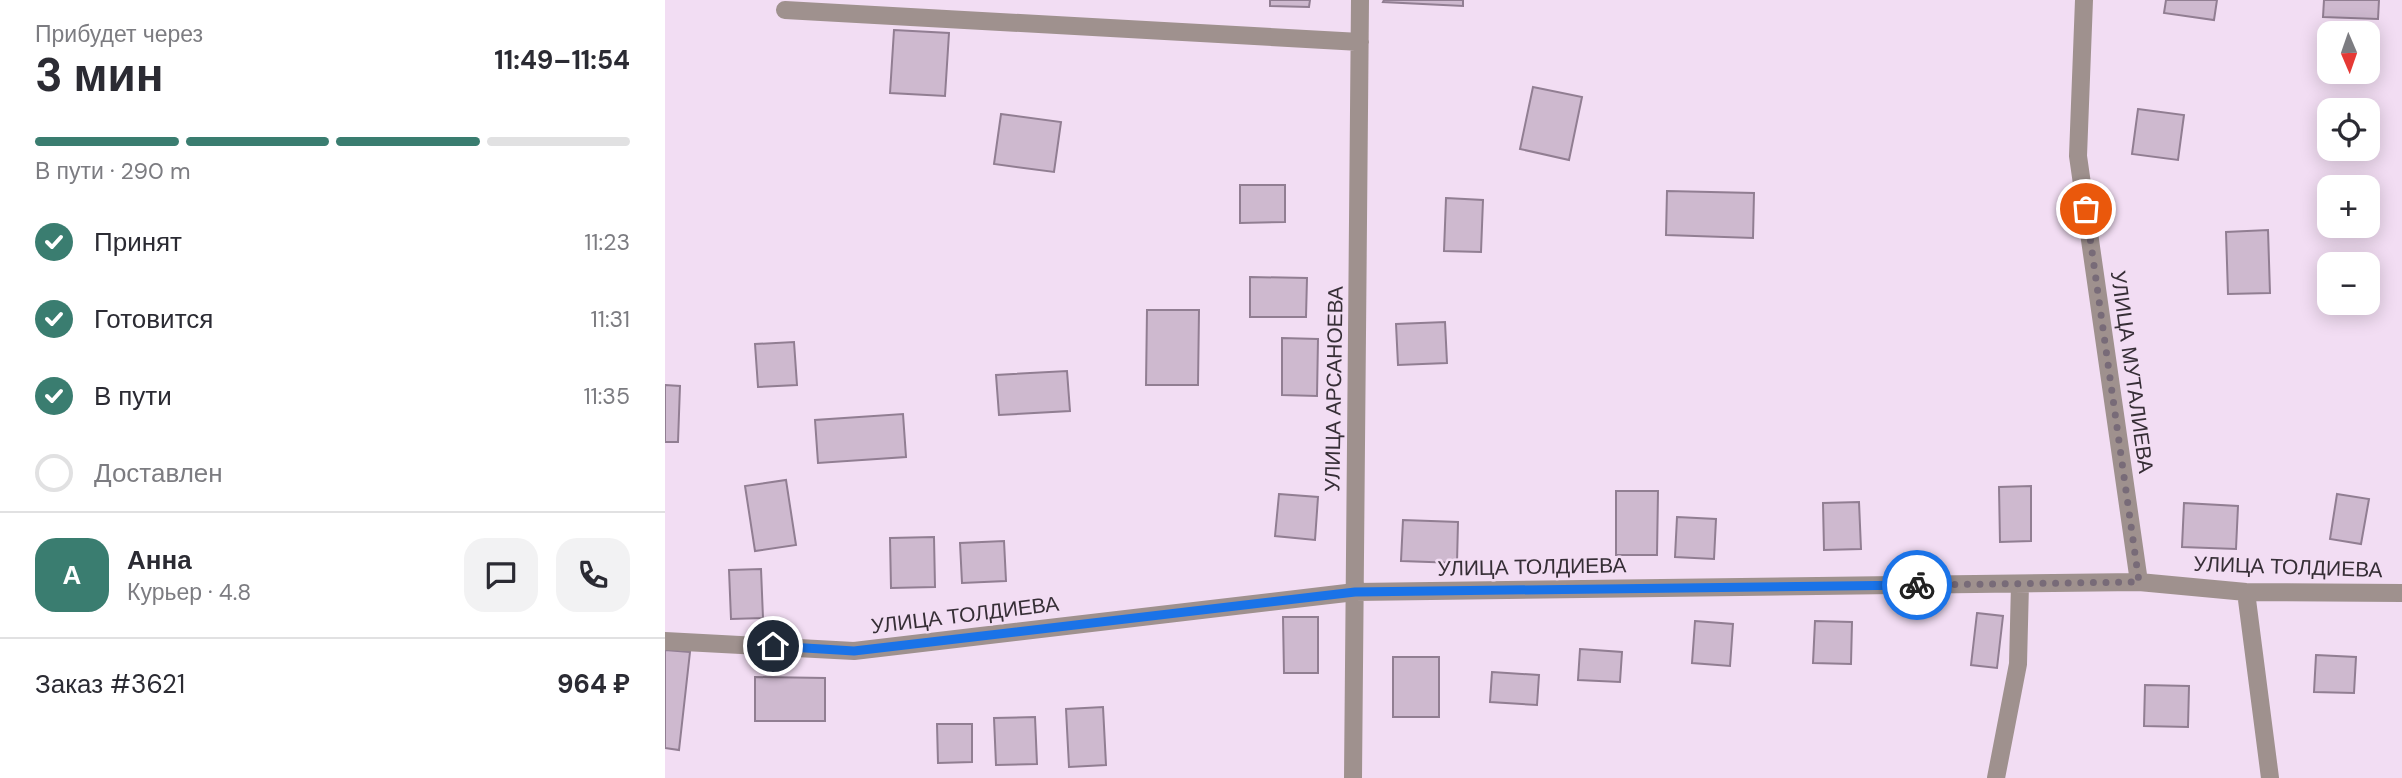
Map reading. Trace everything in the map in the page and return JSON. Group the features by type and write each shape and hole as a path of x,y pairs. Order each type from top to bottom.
{"street":[{"name":"УЛИЦА АРСАНОЕВА","path":"1353,778 1360,0"},
{"name":"УЛИЦА МУТАЛИЕВА","path":"2084,0 2078,156 2139,582"},
{"path":"785,9 1360,42"},
{"name":"УЛИЦА ТОЛДИЕВА","path":"665,641 854,651 1355,592 2139,582 2246,592 2402,593"},
{"path":"1996,778 2018,664 2020,584"},
{"path":"2246,592 2270,778"}],"building":[{"path":"1270,0 1310,0 1309,7 1270,6"},
{"path":"1463,0 1463,6 1383,2"},
{"path":"2166,0 2217,0 2214,20 2164,13"},
{"path":"2324,0 2379,0 2378,19 2323,17"},
{"path":"894,30 949,33 945,96 890,93"},
{"path":"1533,87 1582,97 1569,160 1520,149"},
{"path":"2138,109 2184,115 2178,160 2132,154"},
{"path":"1001,114 1061,122 1054,172 994,164"},
{"path":"1240,185 1285,185 1285,222 1240,223"},
{"path":"1667,191 1754,193 1753,238 1666,235"},
{"path":"1446,198 1483,200 1481,252 1444,251"},
{"path":"2268,230 2270,293 2228,294 2226,232"},
{"path":"1250,277 1307,278 1306,317 1250,317"},
{"path":"1147,310 1199,310 1198,385 1146,385"},
{"path":"1445,322 1447,363 1398,365 1396,324"},
{"path":"1282,338 1318,339 1317,396 1282,395"},
{"path":"794,342 797,385 758,387 755,344"},
{"path":"1067,371 1070,411 999,415 996,375"},
{"path":"665,385 680,386 678,442 665,442"},
{"path":"903,414 906,457 818,463 815,420"},
{"path":"786,480 796,545 755,551 745,486"},
{"path":"2031,486 2031,541 2000,542 1999,487"},
{"path":"1616,491 1658,491 1657,555 1616,555"},
{"path":"1279,494 1318,497 1315,540 1275,536"},
{"path":"2337,494 2369,499 2361,544 2330,539"},
{"path":"1859,502 1861,549 1824,550 1823,503"},
{"path":"2184,503 2238,506 2236,549 2182,547"},
{"path":"1677,517 1716,519 1714,559 1675,557"},
{"path":"1403,520 1458,522 1457,563 1401,561"},
{"path":"934,537 935,587 891,588 890,538"},
{"path":"1004,541 1006,581 962,583 960,543"},
{"path":"761,569 763,618 731,619 729,570"},
{"path":"1977,613 2003,616 1997,668 1971,665"},
{"path":"1283,617 1318,617 1318,673 1284,673"},
{"path":"1695,621 1733,624 1730,666 1692,663"},
{"path":"1815,621 1852,622 1851,664 1813,663"},
{"path":"1580,649 1622,652 1620,682 1578,680"},
{"path":"665,650 690,652 679,750 665,748"},
{"path":"2316,655 2356,657 2354,693 2314,692"},
{"path":"1393,657 1439,657 1439,717 1393,717"},
{"path":"1492,672 1539,675 1537,705 1490,702"},
{"path":"755,677 825,678 825,721 755,721"},
{"path":"2145,685 2189,686 2188,727 2144,726"},
{"path":"1103,707 1106,765 1069,767 1066,709"},
{"path":"1035,717 1037,764 996,765 994,718"},
{"path":"937,724 972,724 972,762 938,763"}],"way so far":[{"path":"1917,585 2139,582 2086,209"}],"route":[{"path":"773,646 854,651 1355,592 1917,585"}]}
